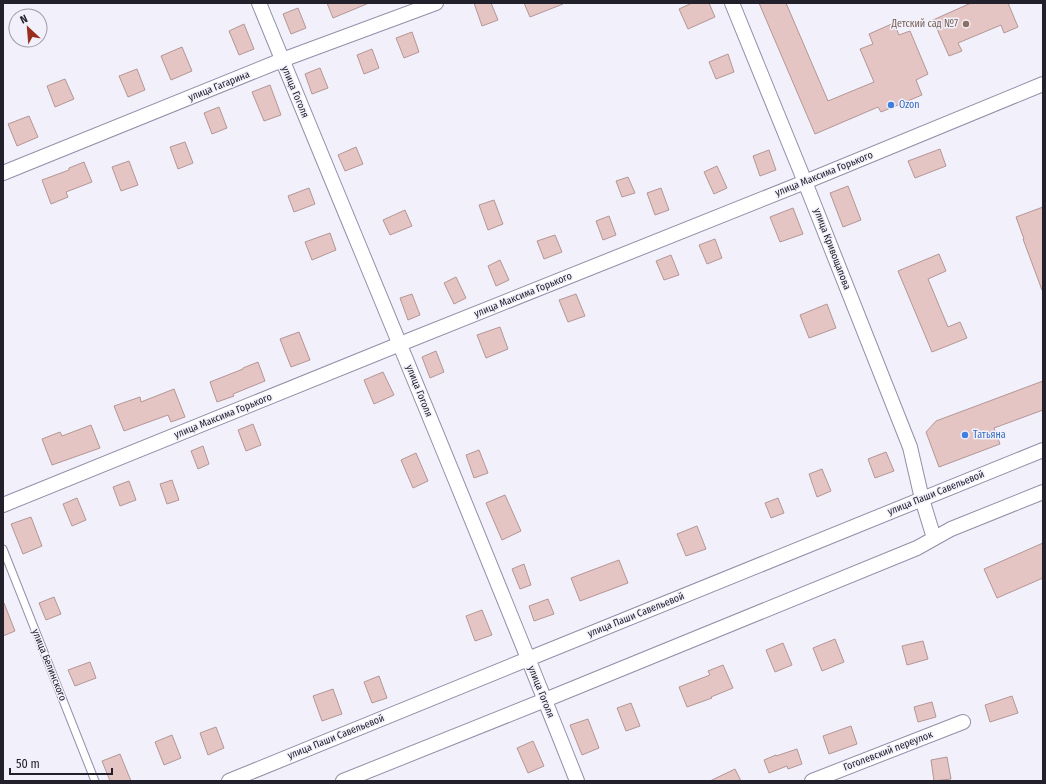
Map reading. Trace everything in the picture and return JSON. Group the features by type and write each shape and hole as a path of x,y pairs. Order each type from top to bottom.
{"street":[{"name":"улица Гоголя","path":"259,3 400,344 545,700 576,781"},
{"name":"улица Гагарина","path":"3,174 282,60 436,3"},
{"name":"улица Кривощапова","path":"732,3 910,447 922,499 934,538"},
{"name":"улица Максима Горького","path":"3,505 805,182 1043,84"},
{"name":"улица Паши Савельевой","path":"229,781 1043,450"},
{"path":"343,781 917,548 951,530 1043,492"},
{"name":"Гоголевский переулок","path":"812,781 963,722"}],"lane":[{"name":"улица Белинского","path":"3,549 95,781"}],"building":[{"path":"327,3 369,3 333,18"},
{"path":"474,3 491,3 498,20 482,26"},
{"path":"524,3 563,3 563,4 530,17"},
{"path":"692,3 709,3 715,17 688,29 679,9"},
{"path":"759,3 786,3 828,101 874,82 860,49 873,44 869,34 894,23 899,35 910,31 928,74 916,80 922,95 881,112 878,107 815,134"},
{"path":"971,3 1008,3 1018,27 1004,33 1001,25 958,43 962,51 949,56 933,20"},
{"path":"298,8 306,28 291,34 283,14"},
{"path":"244,24 254,49 239,55 229,31"},
{"path":"412,32 419,52 404,58 396,38"},
{"path":"182,47 192,71 171,80 161,56"},
{"path":"372,49 379,68 364,74 357,55"},
{"path":"728,54 734,72 716,79 709,62"},
{"path":"320,68 328,88 312,94 305,74"},
{"path":"137,69 145,90 128,97 119,76"},
{"path":"65,79 74,99 55,107 47,86"},
{"path":"270,85 281,115 264,121 252,92"},
{"path":"219,107 227,128 212,134 204,113"},
{"path":"29,116 38,137 17,146 8,124"},
{"path":"185,142 193,163 178,169 170,147"},
{"path":"356,147 363,164 345,171 338,155"},
{"path":"940,149 946,166 915,178 908,161"},
{"path":"769,150 776,170 760,176 753,156"},
{"path":"129,161 138,185 121,191 112,167"},
{"path":"84,162 92,182 66,192 68,197 51,204 42,180 69,170 69,168"},
{"path":"717,166 727,188 714,194 704,172"},
{"path":"628,177 635,193 622,197 616,181"},
{"path":"848,186 861,220 843,227 830,193"},
{"path":"309,188 315,204 294,212 288,196"},
{"path":"661,188 669,210 655,215 647,193"},
{"path":"494,200 503,224 488,230 479,205"},
{"path":"1043,207 1043,290 1042,290 1016,217"},
{"path":"793,208 803,234 780,242 770,217"},
{"path":"405,210 412,226 390,235 383,220"},
{"path":"609,216 616,235 603,240 596,221"},
{"path":"330,233 336,250 312,260 305,242"},
{"path":"555,235 562,252 544,259 537,241"},
{"path":"715,239 722,258 707,264 699,245"},
{"path":"939,254 946,271 928,279 948,327 960,322 967,338 932,352 898,271"},
{"path":"671,255 679,275 664,280 656,261"},
{"path":"500,260 509,280 496,286 488,266"},
{"path":"456,277 466,298 454,304 444,283"},
{"path":"412,294 420,315 408,320 400,298"},
{"path":"576,294 585,316 568,322 559,300"},
{"path":"827,304 836,328 809,338 800,315"},
{"path":"500,327 508,349 486,358 477,335"},
{"path":"299,332 310,360 291,367 280,339"},
{"path":"436,351 444,372 430,378 422,357"},
{"path":"258,362 265,381 233,394 234,396 217,402 210,382"},
{"path":"383,372 394,395 374,404 364,380"},
{"path":"1043,381 1043,410 994,428 1000,444 939,467 926,432 936,421"},
{"path":"174,389 185,417 171,422 168,415 124,431 114,406 140,397 141,402"},
{"path":"253,424 261,445 246,451 238,430"},
{"path":"91,425 100,448 52,465 42,439 60,432 62,436"},
{"path":"203,446 209,464 198,469 191,451"},
{"path":"479,450 488,473 474,478 466,455"},
{"path":"886,452 894,471 875,478 868,459"},
{"path":"416,453 428,481 413,488 401,460"},
{"path":"822,469 831,491 817,497 809,474"},
{"path":"172,480 179,500 167,504 160,484"},
{"path":"129,481 136,500 120,506 113,487"},
{"path":"505,495 521,531 502,540 486,503"},
{"path":"77,498 86,520 72,526 63,504"},
{"path":"778,498 784,513 771,518 765,503"},
{"path":"31,517 42,546 23,554 11,524"},
{"path":"697,526 706,549 686,556 677,534"},
{"path":"1043,543 1043,578 997,598 984,569"},
{"path":"619,560 628,583 580,601 571,578"},
{"path":"524,564 531,585 520,589 512,569"},
{"path":"54,597 61,614 46,620 39,603"},
{"path":"548,599 554,614 534,621 529,606"},
{"path":"3,603 15,631 3,636"},
{"path":"482,610 492,635 475,641 466,616"},
{"path":"835,639 844,662 822,671 813,648"},
{"path":"923,641 928,659 907,665 902,646"},
{"path":"783,643 792,665 775,672 766,650"},
{"path":"90,662 96,678 75,686 68,670"},
{"path":"723,665 733,688 711,697 712,698 687,707 679,687 710,675 708,671"},
{"path":"379,676 387,698 372,703 364,682"},
{"path":"333,689 342,714 322,721 313,696"},
{"path":"1012,696 1018,713 990,722 985,705"},
{"path":"932,702 936,717 918,722 914,707"},
{"path":"631,703 640,726 626,731 617,708"},
{"path":"588,719 599,748 582,755 570,725"},
{"path":"851,726 857,744 829,754 823,736"},
{"path":"216,727 224,748 208,755 200,733"},
{"path":"172,735 181,758 164,765 155,742"},
{"path":"533,741 544,766 528,773 517,748"},
{"path":"797,749 802,764 788,769 787,766 769,773 764,760"},
{"path":"120,754 131,781 110,781 102,761"},
{"path":"947,757 951,779 934,781 931,760"},
{"path":"735,769 741,781 710,781"}],"place":[{"name":"Детский сад №7","path":"966,24"},
{"name":"Ozon","path":"891,105"},
{"name":"Татьяна","path":"965,435"}]}
